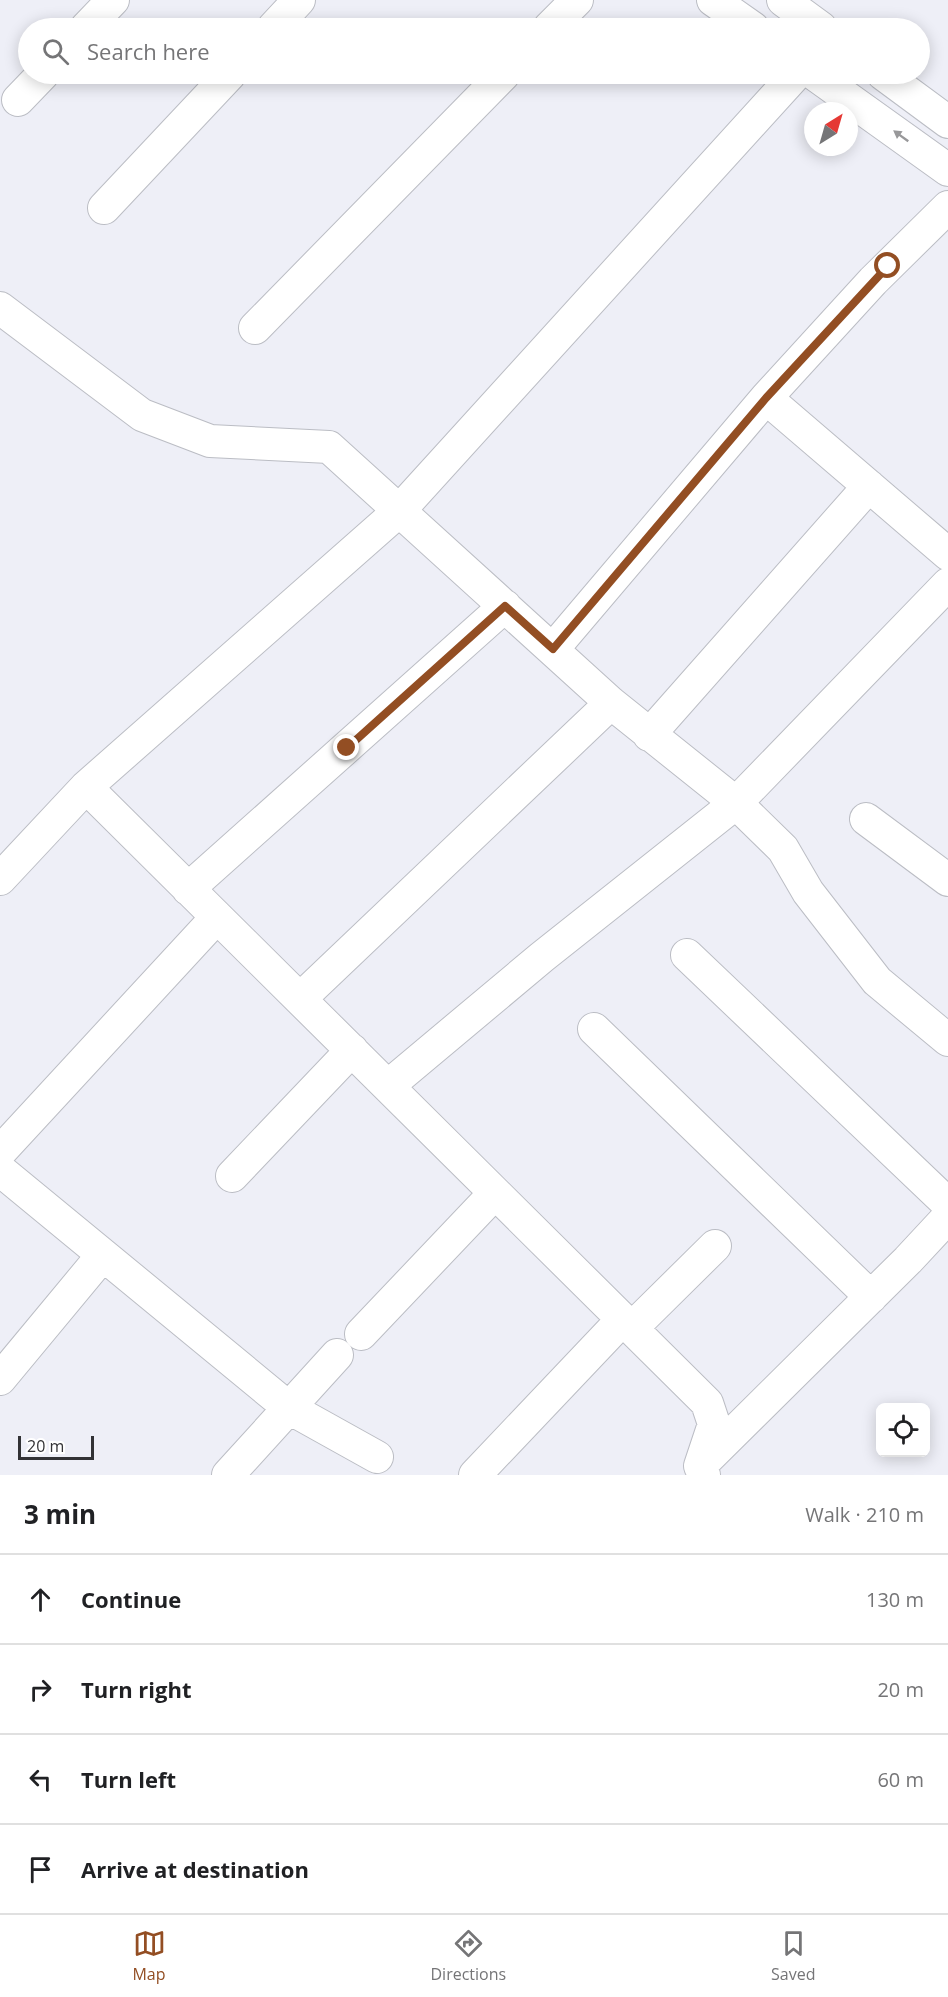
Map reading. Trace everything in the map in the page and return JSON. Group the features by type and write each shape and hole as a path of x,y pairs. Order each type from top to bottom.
{"street":[{"path":"96,18 113,0"},
{"path":"282,18 299,0"},
{"path":"559,18 577,0"},
{"path":"713,0 739,18"},
{"path":"783,0 807,18"},
{"path":"18,100 33,84"},
{"path":"104,208 221,84"},
{"path":"255,328 494,84"},
{"path":"0,879 86,787 399,512 787,84"},
{"path":"828,84 948,170"},
{"path":"897,84 948,122"},
{"path":"553,649 766,398 873,281 948,207"},
{"path":"0,308 142,415 210,441 329,447 611,703 736,803 783,849 808,892 877,981 948,1040"},
{"path":"766,398 948,554"},
{"path":"649,735 869,486"},
{"path":"388,1086 542,957 736,803 948,584"},
{"path":"188,890 505,606"},
{"path":"300,999 611,703"},
{"path":"86,787 708,1403 714,1424 702,1470"},
{"path":"866,819 948,880"},
{"path":"0,1152 217,917"},
{"path":"687,955 948,1204"},
{"path":"594,1029 871,1296"},
{"path":"232,1176 352,1050"},
{"path":"0,1170 288,1408 377,1457"},
{"path":"360,1334 495,1193"},
{"path":"702,1470 948,1217"},
{"path":"474,1475 627,1323 715,1246"},
{"path":"0,1379 102,1256"},
{"path":"228,1475 337,1355"}],"route":[{"path":"347,748 505,606 553,649 766,398 888,266"}]}
